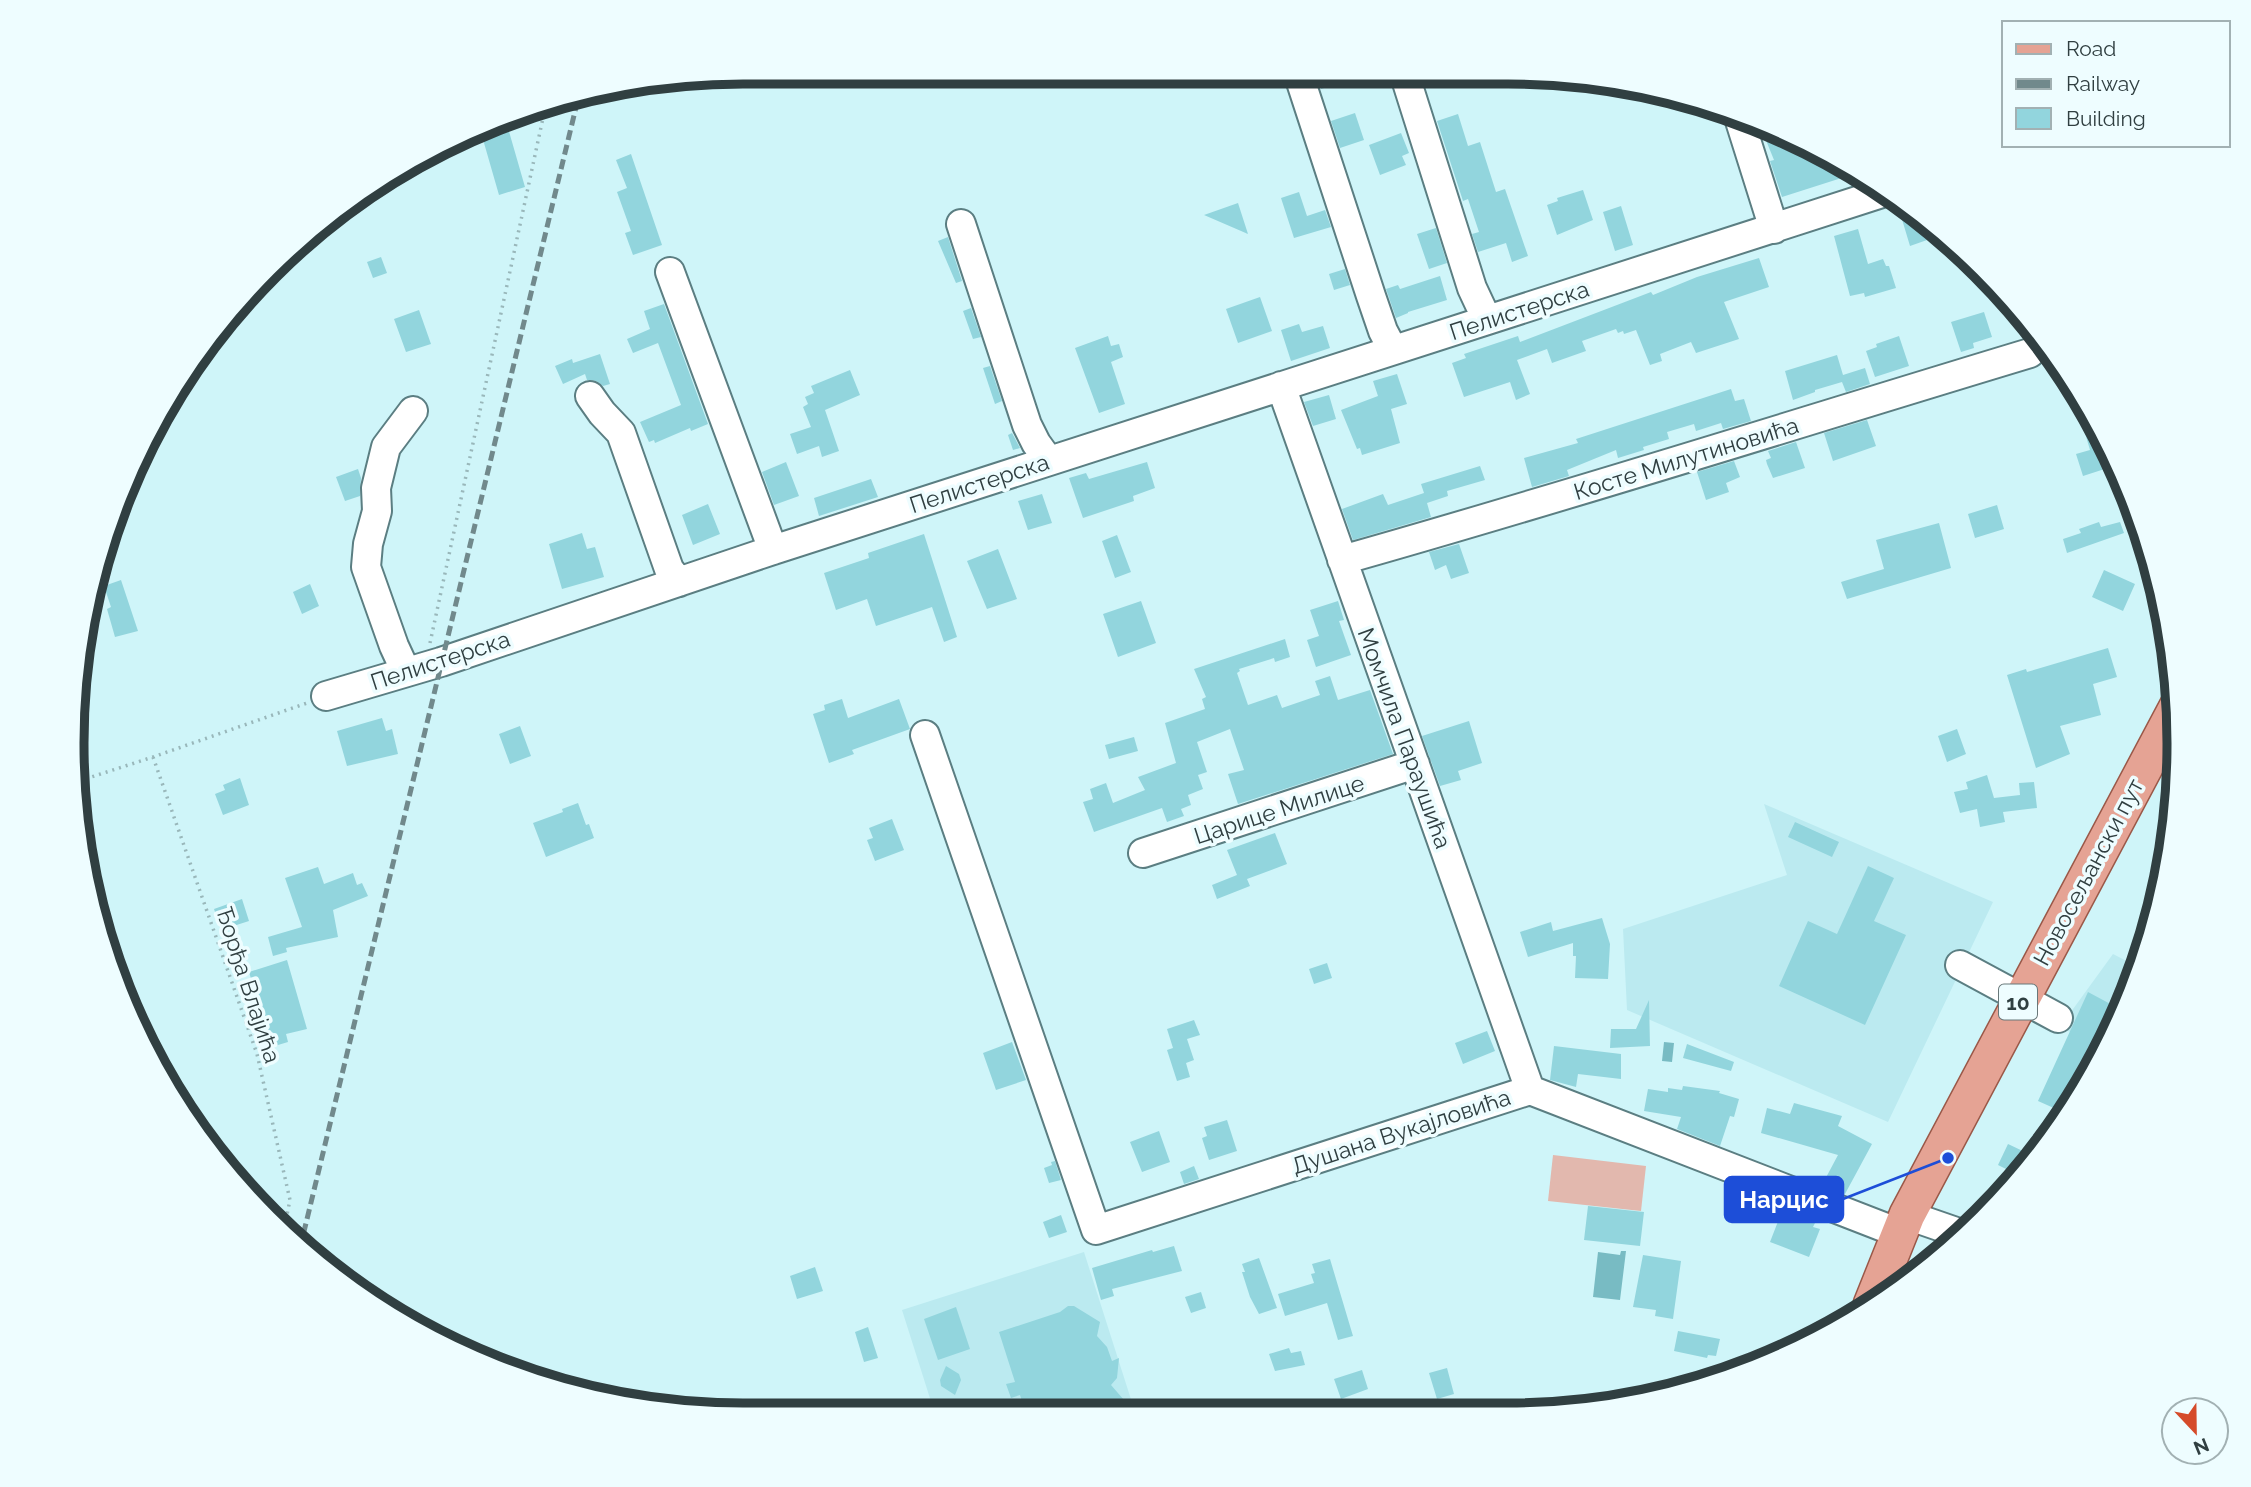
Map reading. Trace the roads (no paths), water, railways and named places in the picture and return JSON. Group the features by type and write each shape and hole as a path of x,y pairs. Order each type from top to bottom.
{"main road":[{"name":"Новосељански пут","path":"1877,1290 1903,1224 2167,726"}],"street":[{"path":"1302,84 1383,331 1394,350"},
{"path":"1408,84 1472,288 1487,320"},
{"path":"1742,127 1774,229"},
{"name":"Пелистерска","path":"326,696 1875,195"},
{"path":"961,224 1027,425 1049,461"},
{"path":"670,272 773,550"},
{"name":"Косте Милутиновића","path":"1342,560 1517,511 1762,433 2030,353"},
{"name":"Момчила Параушића","path":"1280,386 1530,1090"},
{"path":"590,396 601,413 621,433 669,569 679,582"},
{"path":"413,411 386,447 376,488 377,511 368,544 366,568 394,646 415,669"},
{"name":"Душана Вукајловића","path":"925,735 1096,1230 1530,1090 1903,1224 1950,1232"},
{"name":"Царице Милице","path":"1143,853 1415,764"},
{"path":"1960,965 2059,1018"}],"railway":[{"path":"303,1234 576,105"}],"place":[{"name":"Нарцис","path":"1948,1158"}]}
